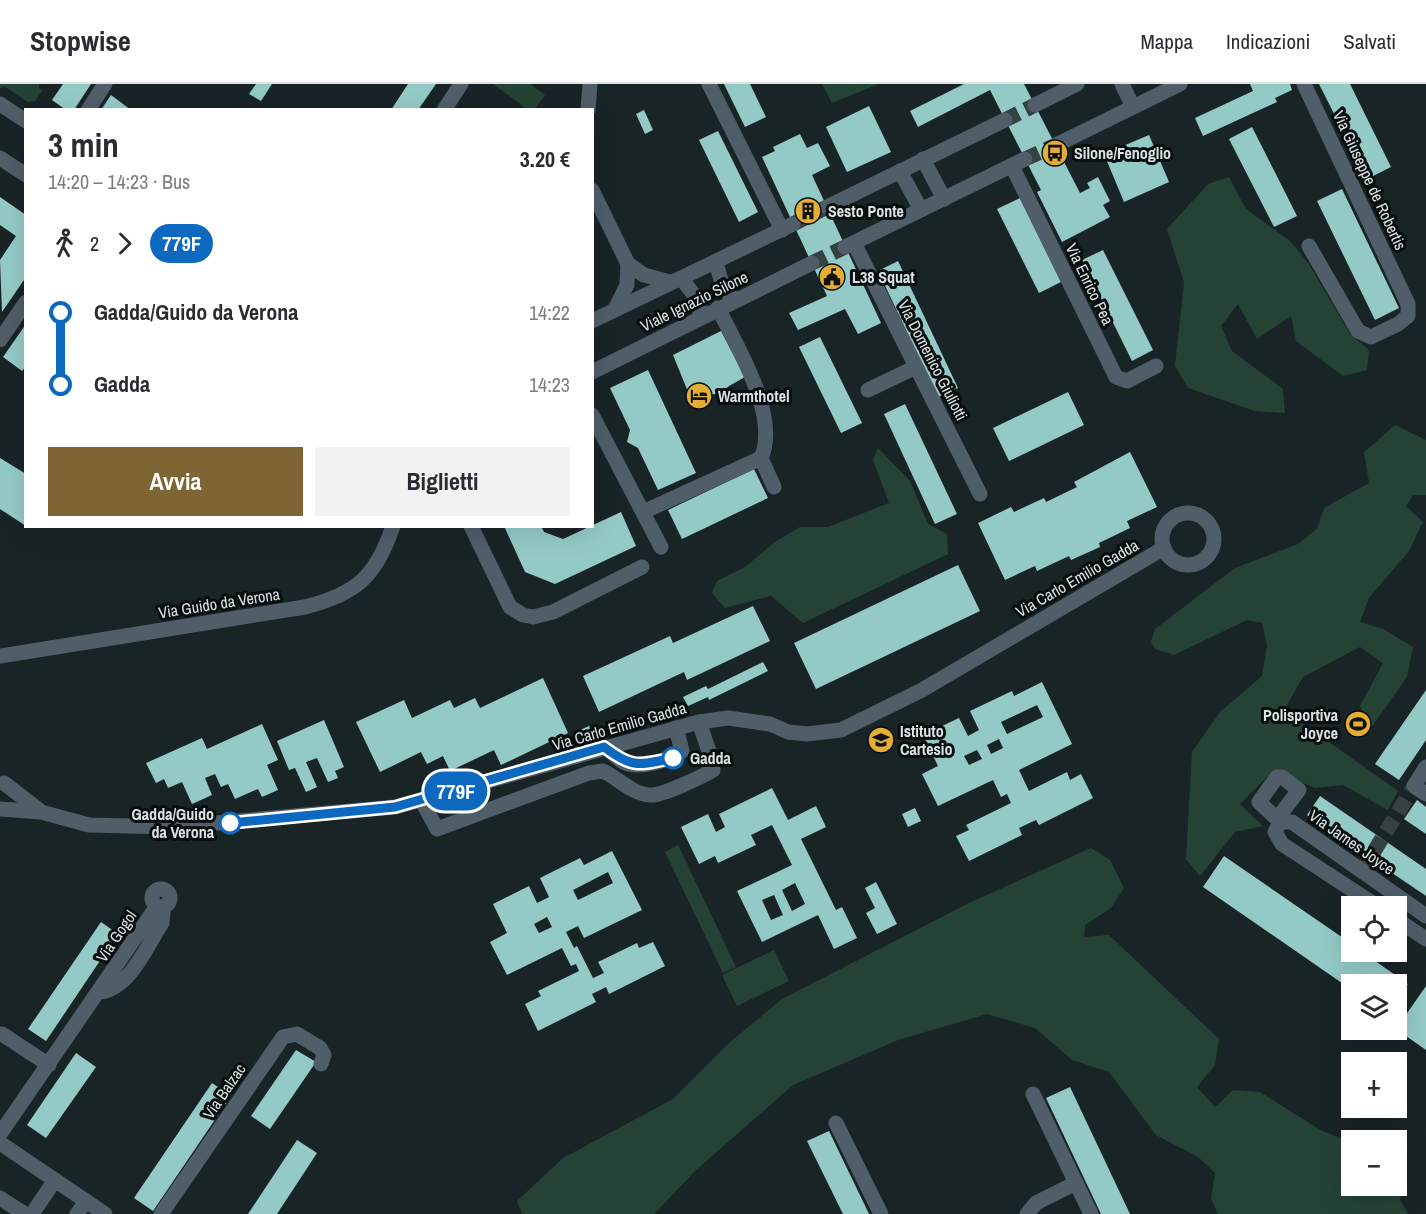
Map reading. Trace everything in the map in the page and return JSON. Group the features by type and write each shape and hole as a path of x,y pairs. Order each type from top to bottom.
{"street":[{"path":"89,108 105,84"},
{"path":"445,108 461,84"},
{"path":"588,108 590,84"},
{"name":"Viale Ignazio Silone","path":"594,320 788,227 709,84"},
{"path":"1041,96 1077,84"},
{"path":"1122,84 1133,107"},
{"path":"1056,145 1133,107 1156,89 1180,84"},
{"name":"Via Giuseppe de Robertis","path":"1304,84 1408,304 1408,315 1398,324 1371,337 1358,331 1309,246"},
{"path":"2,106 24,120"},
{"path":"827,207 1005,120"},
{"path":"0,158 24,174"},
{"path":"900,171 921,210 944,199 923,159"},
{"name":"Via Enrico Pea","path":"944,199 1019,163 1116,377 1127,381 1156,366"},
{"path":"594,194 628,264 627,285 615,309"},
{"name":"Via Domenico Giuliotti","path":"921,210 850,245 916,367 980,494"},
{"path":"716,263 723,287 735,301"},
{"path":"628,264 644,275 675,280 698,300 701,317"},
{"name":"Viale Ignazio Silone","path":"594,371 718,308 812,264"},
{"path":"0,340 5,323 24,304"},
{"path":"643,512 761,458 766,446 767,431 763,408 718,308"},
{"path":"868,390 916,367"},
{"path":"594,419 661,547"},
{"path":"761,458 774,487"},
{"name":"Via Guido da Verona","path":"4,657 327,602 352,590 374,569 380,560 392,528"},
{"path":"472,528 510,607 523,615 533,617 552,612 642,567"},
{"name":"Via Carlo Emilio Gadda","path":"0,809 41,812 89,825 171,827 395,807 699,722 728,718 770,724 788,732 826,733 848,728 922,690 1164,548"},
{"path":"421,800 437,829 562,783 603,771 625,786 650,795 692,782 713,770 699,722"},
{"path":"604,747 625,763 647,763 673,758 682,751 676,728"},
{"path":"554,763 562,783"},
{"path":"1420,790 1426,767"},
{"path":"0,803 2,778"},
{"name":"Via Carlo Emilio Gadda","path":"2,778 41,812"},
{"name":"Via James Joyce","path":"1362,896 1282,844 1275,832 1279,821 1292,822 1397,896"},
{"name":"Via James Joyce","path":"1407,903 1426,916"},
{"name":"Via Gogol","path":"0,1134 100,992 115,988 124,980 162,923 164,915 157,906"},
{"path":"1407,926 1426,939"},
{"path":"2,1034 49,1065"},
{"name":"Via Balzac","path":"161,1214 283,1037 297,1034 320,1048 324,1055 321,1064"},
{"path":"1033,1094 1091,1214"},
{"path":"836,1123 880,1214"},
{"path":"0,1143 55,1180 82,1208 105,1214"},
{"path":"32,1214 55,1180"},
{"path":"1027,1214 1036,1203 1076,1183"},
{"path":"0,1198 25,1214"}],"green space":[{"path":"0,84 39,84 42,91 35,101 28,102 5,87 0,88"},
{"path":"493,84 530,84 545,95 536,108 526,108"},
{"path":"822,84 879,84 832,103"},
{"path":"1229,177 1246,209 1290,241 1309,264 1350,334 1369,350 1367,370 1343,376 1296,341 1291,316 1257,339 1238,304 1221,326 1232,351 1283,389 1285,413 1255,411 1188,388 1175,366 1184,282 1167,229 1208,184"},
{"path":"1395,425 1426,440 1426,495 1413,495 1406,506 1423,522 1409,551 1369,598 1360,622 1383,629 1413,647 1407,677 1371,728 1360,706 1383,663 1360,647 1303,677 1284,710 1398,791 1388,810 1343,785 1315,788 1285,775 1270,774 1240,804 1263,826 1235,832 1200,876 1186,859 1192,752 1220,712 1262,676 1267,645 1262,623 1247,620 1174,655 1155,649 1151,642 1155,629 1235,568 1298,544 1317,529 1324,508 1369,483 1364,452"},
{"path":"878,448 910,481 928,524 947,534 948,554 803,623 771,596 725,608 712,593 717,581 745,567 775,542 800,527 828,527 889,503 873,460"},
{"path":"678,845 736,967 723,973 665,852"},
{"path":"1091,848 1110,860 1124,888 1111,908 1085,925 1084,937 1109,935 1219,1039 1215,1065 1197,1087 1215,1107 1233,1090 1260,1092 1322,1131 1341,1138 1341,1196 1401,1196 1400,1200 1408,1214 1218,1214 1211,1198 1215,1173 1198,1157 1156,1135 1109,1072 1072,1060 1035,1028 987,1014 898,1040 793,1085 696,1170 654,1214 522,1214 517,1201 563,1158 673,1099 729,1043 782,999 969,903"},
{"path":"774,950 789,981 737,1006 722,975"}],"building":[{"path":"63,84 91,84 75,108 63,108 52,100"},
{"path":"256,84 272,84 261,101 249,94"},
{"path":"408,84 436,84 419,108 392,108"},
{"path":"724,84 750,84 766,117 745,127"},
{"path":"964,84 1024,84 1080,193 1090,188 1087,183 1098,177 1110,201 1103,205 1110,217 1062,242 1037,192 1041,190 990,90 918,127 910,111"},
{"path":"1250,84 1290,84 1292,90 1275,98 1277,102 1203,136 1195,118 1253,91"},
{"path":"1319,84 1350,84 1391,167 1367,179"},
{"path":"111,95 128,108 102,108"},
{"path":"869,106 891,152 847,172 826,127"},
{"path":"644,110 653,130 645,134 636,114"},
{"path":"1252,127 1297,216 1274,227 1229,139"},
{"path":"718,131 758,212 739,222 699,140"},
{"name":"Sesto Ponte","path":"800,134 807,148 818,143 830,166 812,175 881,323 858,334 845,309 798,330 789,313 827,296 762,157 775,151 773,147"},
{"path":"1149,135 1169,182 1124,202 1104,154"},
{"path":"1342,189 1399,308 1375,320 1317,201"},
{"path":"0,197 24,214 24,280 2,312 0,260 16,236 0,225"},
{"path":"1020,198 1061,282 1039,293 997,209"},
{"path":"1103,250 1153,350 1132,361 1082,260"},
{"path":"898,261 958,388 938,397 878,271"},
{"path":"24,327 24,368 22,371 3,357"},
{"path":"721,331 745,377 721,393 709,395 693,404 673,355"},
{"path":"820,337 862,423 841,433 799,347"},
{"path":"648,370 696,473 658,490 638,448 627,442 630,430 610,388"},
{"path":"1068,392 1084,425 1009,461 993,428"},
{"path":"905,404 957,514 935,524 884,414"},
{"path":"1130,452 1157,507 1127,521 1130,528 1099,543 1100,547 1071,560 1069,556 1037,571 1035,566 1005,580 978,523 1011,507 1014,512 1044,498 1046,502 1077,487 1074,482"},
{"path":"0,458 24,473 24,525 0,509"},
{"path":"754,469 768,498 682,539 668,510"},
{"path":"621,512 636,546 555,584 525,572 505,528 542,528 544,532 563,539 587,528 594,528 594,525"},
{"path":"958,565 980,611 816,689 794,643"},
{"path":"753,606 770,641 687,680 684,672 599,712 583,676 670,636 673,643"},
{"path":"763,662 768,671 709,700 708,697 688,706 683,697 706,686 708,689"},
{"path":"543,678 568,733 501,765 494,750 450,771 443,756 427,764 421,752 380,772 356,722 404,700 412,718 450,700 454,708 475,698 480,708"},
{"path":"1042,682 1072,744 1019,770 1029,791 1067,772 1070,780 1081,774 1093,798 1039,825 1036,820 1019,828 1022,835 969,861 956,836 969,830 966,825 1011,803 1007,794 1001,797 993,780 938,806 922,774 938,766 923,735 959,718 968,736 979,730 970,711 1012,691 1014,696","holes":["1037,705 1043,717 1007,734 1001,722","999,739 1003,748 991,754 987,745","977,750 982,759 969,765 964,756"]},
{"path":"1426,690 1426,740 1399,780 1375,764"},
{"path":"324,720 344,767 335,771 338,778 328,782 317,758 306,762 317,787 306,792 295,768 289,770 277,741"},
{"path":"262,724 278,760 267,765 278,790 262,797 258,789 235,799 228,784 221,787 215,774 205,778 212,795 192,804 182,782 168,788 164,779 156,783 146,763 202,738 207,749"},
{"path":"589,726 594,738 585,742 580,730"},
{"path":"772,788 788,820 816,806 826,827 801,839 836,910 842,907 857,938 834,949 818,915 762,942 737,891 792,865 772,825 751,835 756,845 718,863 715,856 699,864 681,827 708,814 716,832 725,827 719,814","holes":["795,883 805,904 792,911 782,890","774,895 783,915 771,920 762,900"]},
{"path":"1320,796 1426,869 1426,896 1307,815"},
{"path":"1417,800 1426,807 1426,834 1404,819"},
{"path":"915,808 921,821 908,827 902,814"},
{"path":"612,851 642,910 584,938 578,926 566,932 574,948 577,946 593,978 604,973 598,962 637,943 639,948 653,942 665,966 609,994 606,987 592,994 596,1002 538,1031 525,1004 541,996 538,991 579,971 576,964 571,966 562,948 507,975 490,942 507,933 493,904 529,886 537,903 549,897 540,878 580,858 584,865","holes":["608,872 613,883 578,900 573,890","547,917 552,927 539,933 534,924"]},
{"path":"1224,856 1341,936 1341,962 1377,962 1394,974 1341,974 1341,982 1203,887"},
{"path":"876,882 897,924 877,934 866,913 875,908 865,888"},
{"path":"101,922 118,934 46,1041 28,1029"},
{"path":"1426,986 1426,1050 1407,1037 1407,1013"},
{"path":"296,1050 316,1062 270,1129 251,1116"},
{"path":"76,1053 96,1067 46,1138 27,1125"},
{"path":"212,1083 231,1096 153,1211 134,1198"},
{"path":"1070,1087 1130,1214 1101,1214 1046,1098"},
{"path":"829,1131 869,1214 843,1214 807,1141"},
{"path":"297,1140 317,1153 277,1214 248,1214"}],"tunnel":[{"path":"1005,120 1035,105"},
{"path":"1025,159 1056,145"},
{"path":"793,224 827,207"},
{"path":"812,263 845,247"},
{"path":"1362,871 1414,786"}],"bus line":[{"name":"779F","path":"230,823 395,807 604,747 625,763 647,763 673,758"}],"place":[{"name":"Silone/Fenoglio","path":"1055,153"},
{"name":"Sesto Ponte","path":"808,211"},
{"name":"L38 Squat","path":"832,277"},
{"name":"Warmthotel","path":"699,396"},
{"name":"Polisportiva Joyce","path":"1358,724"},
{"name":"Istituto Cartesio","path":"881,740"},
{"name":"Gadda","path":"673,758"},
{"name":"Gadda/Guido da Verona","path":"230,823"}]}
